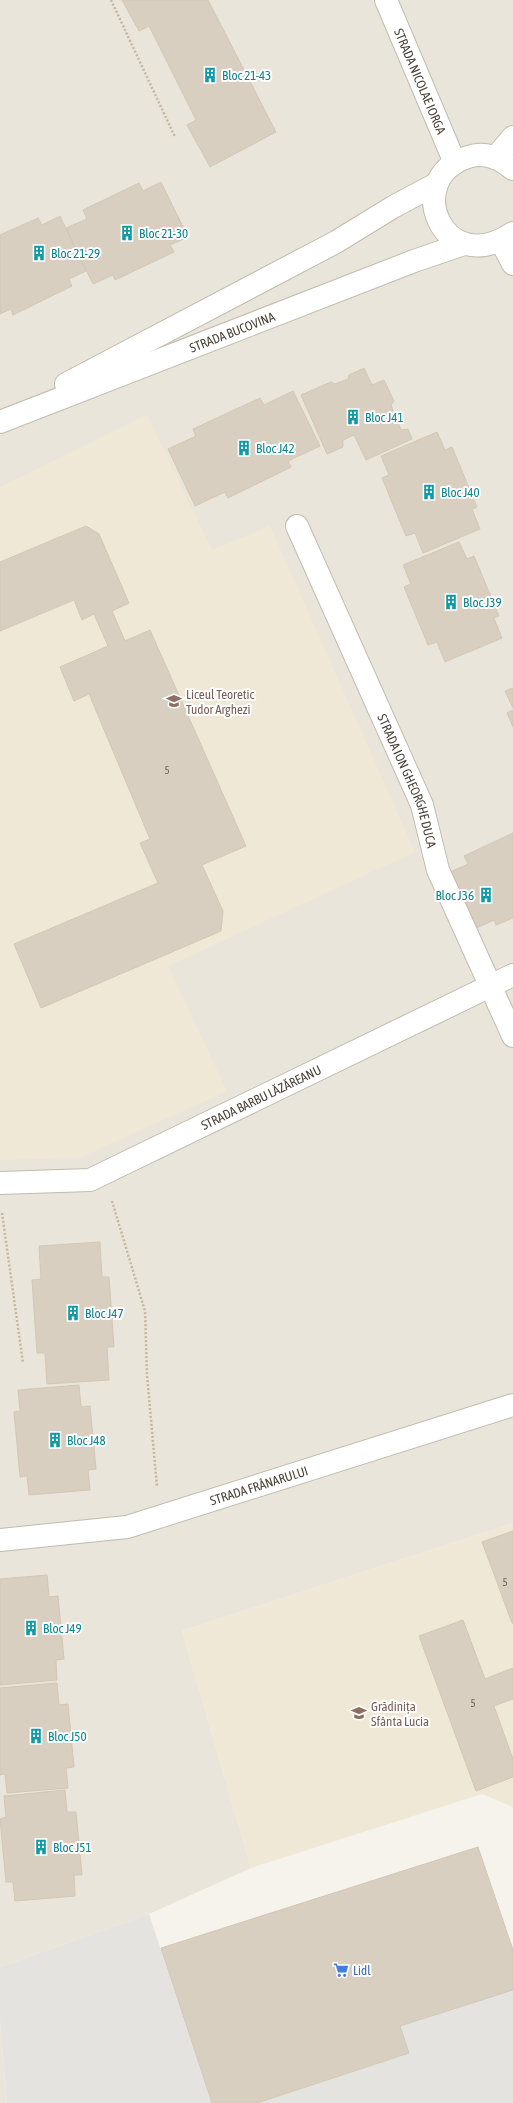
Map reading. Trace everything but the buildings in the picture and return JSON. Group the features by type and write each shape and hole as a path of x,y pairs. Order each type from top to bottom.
{"street":[{"name":"STRADA NICOLAE IORGA","path":"386,0 455,162"},
{"path":"513,137 504,163 488,155 472,156 455,162 444,171 436,184 434,208 442,226 450,236 464,244 474,246 490,246 507,237 513,264"},
{"name":"STRADA BUCOVINA","path":"0,418 336,242 393,207 436,184"},
{"name":"STRADA BUCOVINA","path":"0,422 414,261 464,244"},
{"name":"STRADA ION GHEORGHE DUCA","path":"297,526 422,805 438,870 513,1036"},
{"name":"STRADA BARBU LĂZĂREANU","path":"0,1183 90,1180 513,975"},
{"name":"STRADA FRÂNARULUI","path":"0,1540 127,1527 513,1405"}],"path":[{"path":"111,0 175,137"},
{"path":"104,1173 145,1311 147,1375 159,1517"},
{"path":"2,1211 23,1363"}],"shaded area":[{"path":"0,0 513,0 513,1523 182,1631 251,1868 149,1914 0,1967"},
{"name":"Liceul Teoretic Tudor Arghezi","path":"147,415 212,550 270,526 415,852 168,966 227,1091 79,1158 0,1160 0,487"},
{"name":"Grădinița Sfânta Lucia","path":"513,1523 513,1807 482,1794 251,1868 182,1631"},
{"path":"149,1914 212,2103 7,2103 0,2020 0,1967"},
{"path":"513,1990 513,2103 257,2103 409,2053 400,2026"},
{"path":"0,2020 7,2103 0,2103"}],"place":[{"name":"Bloc 21-43","path":"210,75"},
{"name":"Bloc 21-30","path":"127,233"},
{"name":"Bloc 21-29","path":"39,253"},
{"name":"Bloc J41","path":"353,417"},
{"name":"Bloc J42","path":"244,448"},
{"name":"Bloc J40","path":"429,492"},
{"name":"Bloc J39","path":"451,602"},
{"name":"Liceul Teoretic Tudor Arghezi","path":"174,701"},
{"name":"Bloc J36","path":"486,895"},
{"name":"Bloc J47","path":"73,1313"},
{"name":"Bloc J48","path":"55,1440"},
{"name":"Bloc J49","path":"31,1628"},
{"name":"Grădinița Sfânta Lucia","path":"359,1713"},
{"name":"Bloc J50","path":"36,1736"},
{"name":"Bloc J51","path":"41,1847"},
{"name":"Lidl","path":"341,1970"}]}
